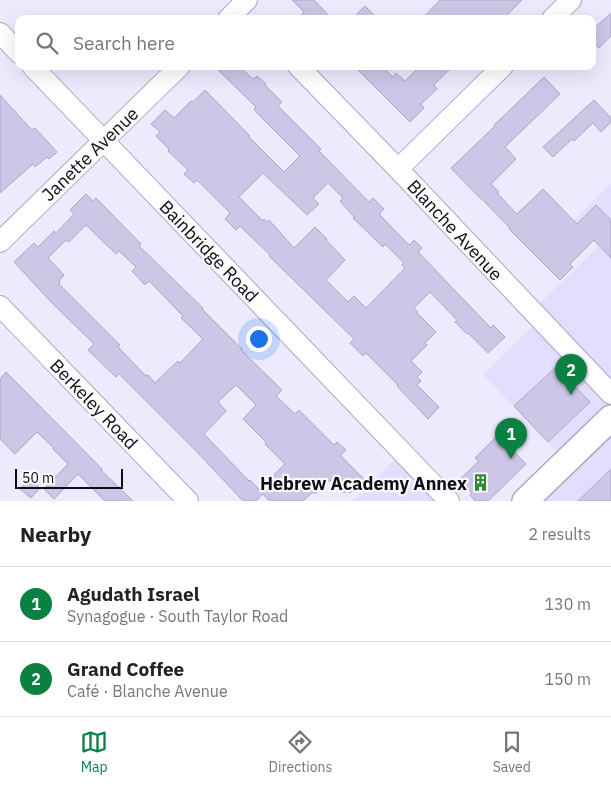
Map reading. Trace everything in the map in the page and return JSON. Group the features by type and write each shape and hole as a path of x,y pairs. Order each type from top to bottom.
{"main road":[{"path":"525,501 611,418"}],"street":[{"path":"556,15 571,0"},
{"path":"0,33 15,48"},
{"name":"Bainbridge Road","path":"36,70 448,501"},
{"name":"Janette Avenue","path":"0,242 176,70"},
{"name":"Blanche Avenue","path":"302,70 611,394"},
{"path":"398,169 499,70"},
{"name":"Berkeley Road","path":"0,306 188,501"}],"shaded area":[{"path":"611,183 611,399 557,452 483,375 534,325 537,306 598,246 574,220"},
{"path":"611,436 611,501 543,501"},
{"path":"396,458 437,501 353,501"}],"building":[{"path":"292,0 314,0 328,15 301,15 304,12"},
{"path":"440,0 522,0 507,15 426,15"},
{"path":"365,6 374,15 356,15"},
{"path":"611,13 611,36 599,48 596,45 596,26"},
{"path":"218,70 243,70 253,79 257,76 266,84 282,102 278,106 321,149 319,151 369,202 373,198 384,209 379,214 408,244 410,245 414,240 422,248 418,252 491,328 493,325 505,337 488,353 455,322 457,320 430,292 414,308 436,332 425,343 427,345 411,361 422,372 417,377 421,381 417,385 439,407 428,419 366,353 363,356 350,343 354,339 270,255 240,226 236,230 225,219 230,213 197,180 194,183 184,174 188,170 168,151 169,149 156,136 160,132 151,124 165,110 174,118 205,90 284,172 300,156 254,109 256,107","holes":["263,173 307,215 319,204 313,198 328,183 343,198 340,201 353,218 383,247 385,244 404,263 402,265 405,268 366,308 354,296 348,302 326,280 345,260 315,227 294,248 269,220 267,222 264,219 263,221 239,197"]},
{"path":"358,70 386,70 393,77 396,73 405,81 416,70 449,70 434,85 437,89 421,104 424,108 410,122"},
{"path":"544,77 560,94 505,147 516,159 491,184 517,214 543,189 577,224 596,205 611,220 611,258 594,240 570,264 573,267 560,280 451,168"},
{"path":"0,95 32,130 35,128 57,152 49,159 47,157 35,167 33,164 0,193"},
{"path":"594,100 611,118 611,122 601,132 593,123 553,157 543,147"},
{"path":"86,194 93,201 96,198 141,244 139,246 203,308 241,350 282,390 276,396 295,414 299,410 334,445 337,442 346,450 341,455 342,457 364,479 350,493 348,490 344,493 330,480 315,494 313,492 303,501 269,501 263,494 256,501 243,501 119,374 116,377 88,350 94,344 14,262 34,243 38,247 54,231 56,233 74,214 70,210","holes":["86,225 116,254 119,251 136,267 132,271 145,285 149,281 183,316 181,318 203,339 180,363 178,361 155,383 148,375 146,376 118,347 120,345 59,284 64,275 48,258 66,240 69,242","236,385 256,405 243,419 285,464 259,489 204,434 226,411 218,402"]},
{"path":"556,367 590,402 548,442 514,406"},
{"path":"6,372 133,501 105,501 78,474 54,499 44,489 68,464 37,432 15,454 0,439 0,379"},
{"path":"498,435 526,464 488,501 475,501 470,495 472,493 459,480 479,461 475,458"},
{"path":"611,469 611,501 578,501"},
{"path":"30,478 40,488 31,498 20,489"}],"place":[{"name":"Grand Coffee","path":"571,395"},
{"name":"Agudath Israel","path":"511,459"},
{"name":"Hebrew Academy Annex","path":"481,483"}]}
